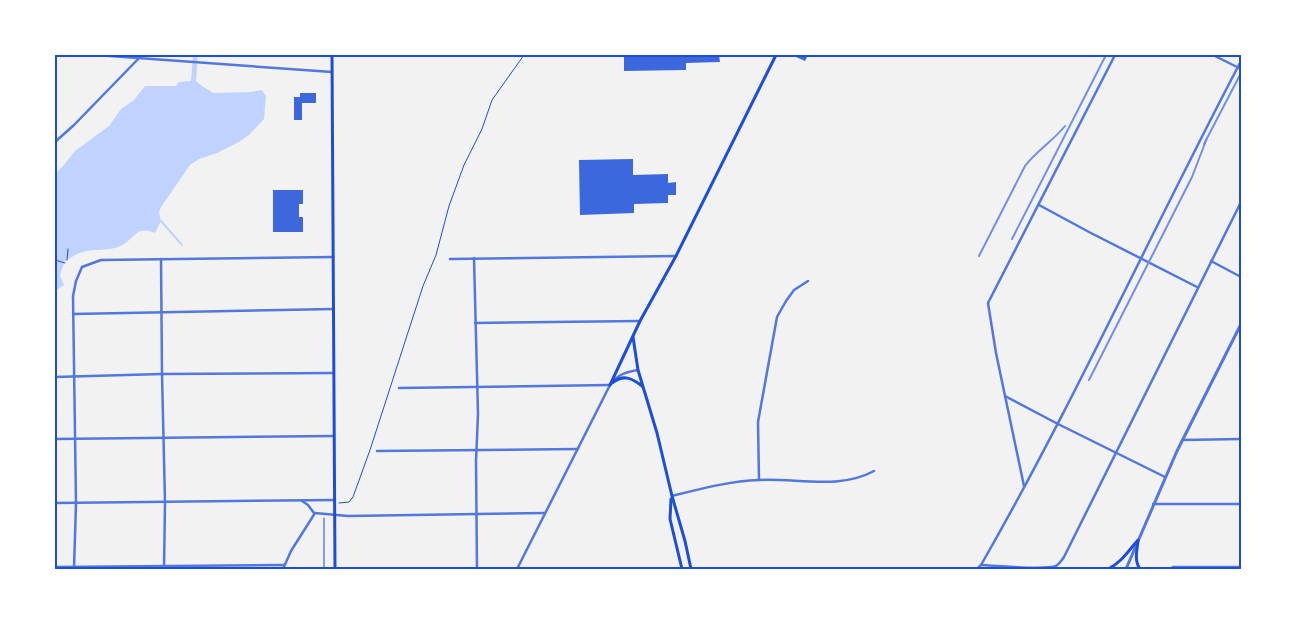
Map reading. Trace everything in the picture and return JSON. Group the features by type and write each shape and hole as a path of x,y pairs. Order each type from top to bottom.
{"main road":[{"path":"332,55 335,569"},
{"path":"610,385 640,321 676,256 776,55"},
{"path":"633,337 638,370 657,433 691,569"},
{"path":"610,385 619,379 627,378 634,380 643,387"},
{"path":"672,496 670,519 681,568"},
{"path":"1108,569 1116,564 1138,540"},
{"path":"1138,540 1136,558 1140,569"}],"street":[{"path":"96,55 332,72"},
{"path":"55,142 74,126 142,55"},
{"path":"1024,487 996,352 988,303 1115,55"},
{"path":"1213,55 1239,68"},
{"path":"977,569 981,565 1058,424 1140,258 1241,61"},
{"path":"981,565 1050,567 1058,565 1064,557 1241,202"},
{"path":"1039,205 1198,287"},
{"path":"450,259 676,256"},
{"path":"74,568 76,503 73,296 76,281 82,267 101,260 332,257"},
{"path":"474,258 478,414 476,450 477,569"},
{"path":"161,259 165,502 164,568"},
{"path":"1210,261 1241,277"},
{"path":"759,480 758,422 777,317 794,290 808,281"},
{"path":"73,314 333,309"},
{"path":"475,322 640,321"},
{"path":"1126,569 1182,440 1241,324"},
{"path":"517,569 610,385 622,374 638,370"},
{"path":"55,377 333,373"},
{"path":"399,388 610,385"},
{"path":"1005,396 1165,477"},
{"path":"55,439 334,436"},
{"path":"1182,440 1241,439"},
{"path":"377,451 578,449"},
{"path":"672,496 729,483 759,480 834,482 851,480 874,471"},
{"path":"55,503 298,500 334,502"},
{"path":"298,500 306,504 315,513 348,516 545,513"},
{"path":"1154,504 1241,504"},
{"path":"55,567 283,567 291,550 315,513"},
{"path":"1172,568 1241,567"}],"path":[{"path":"334,502 348,503 352,499 376,432 423,286 436,255 464,165 482,129 492,100 524,55"},
{"path":"67,260 68,248"},
{"path":"55,260 64,263"},
{"path":"324,514 324,569"}],"water":[{"path":"193,55 198,55 196,81 213,93 262,90 266,96 264,119 250,134 239,142 217,153 199,159 190,165 161,207 159,212 161,221 155,233 148,231 139,232 118,247 83,252 68,259 64,263 60,276 64,285 55,291 55,174 75,151 109,126 121,109 134,100 145,86 176,86 179,82 191,81"}],"building":[{"path":"624,55 719,55 720,62 686,63 686,70 624,71"},
{"path":"797,55 808,55 805,61 796,57"},
{"path":"300,93 316,93 316,103 302,103 302,120 294,120 294,97 300,97"},
{"path":"633,159 633,175 668,174 668,183 676,182 676,195 668,195 668,203 634,204 634,213 580,215 579,160"},
{"path":"273,190 303,190 303,204 299,204 299,217 303,217 303,232 273,232"}],"waterway":[{"path":"161,221 182,245"}],"railway":[{"path":"1012,239 1106,55"},
{"path":"1204,144 1241,73"},
{"path":"979,256 1025,166 1065,126"},
{"path":"1089,380 1192,177 1207,138"}]}
